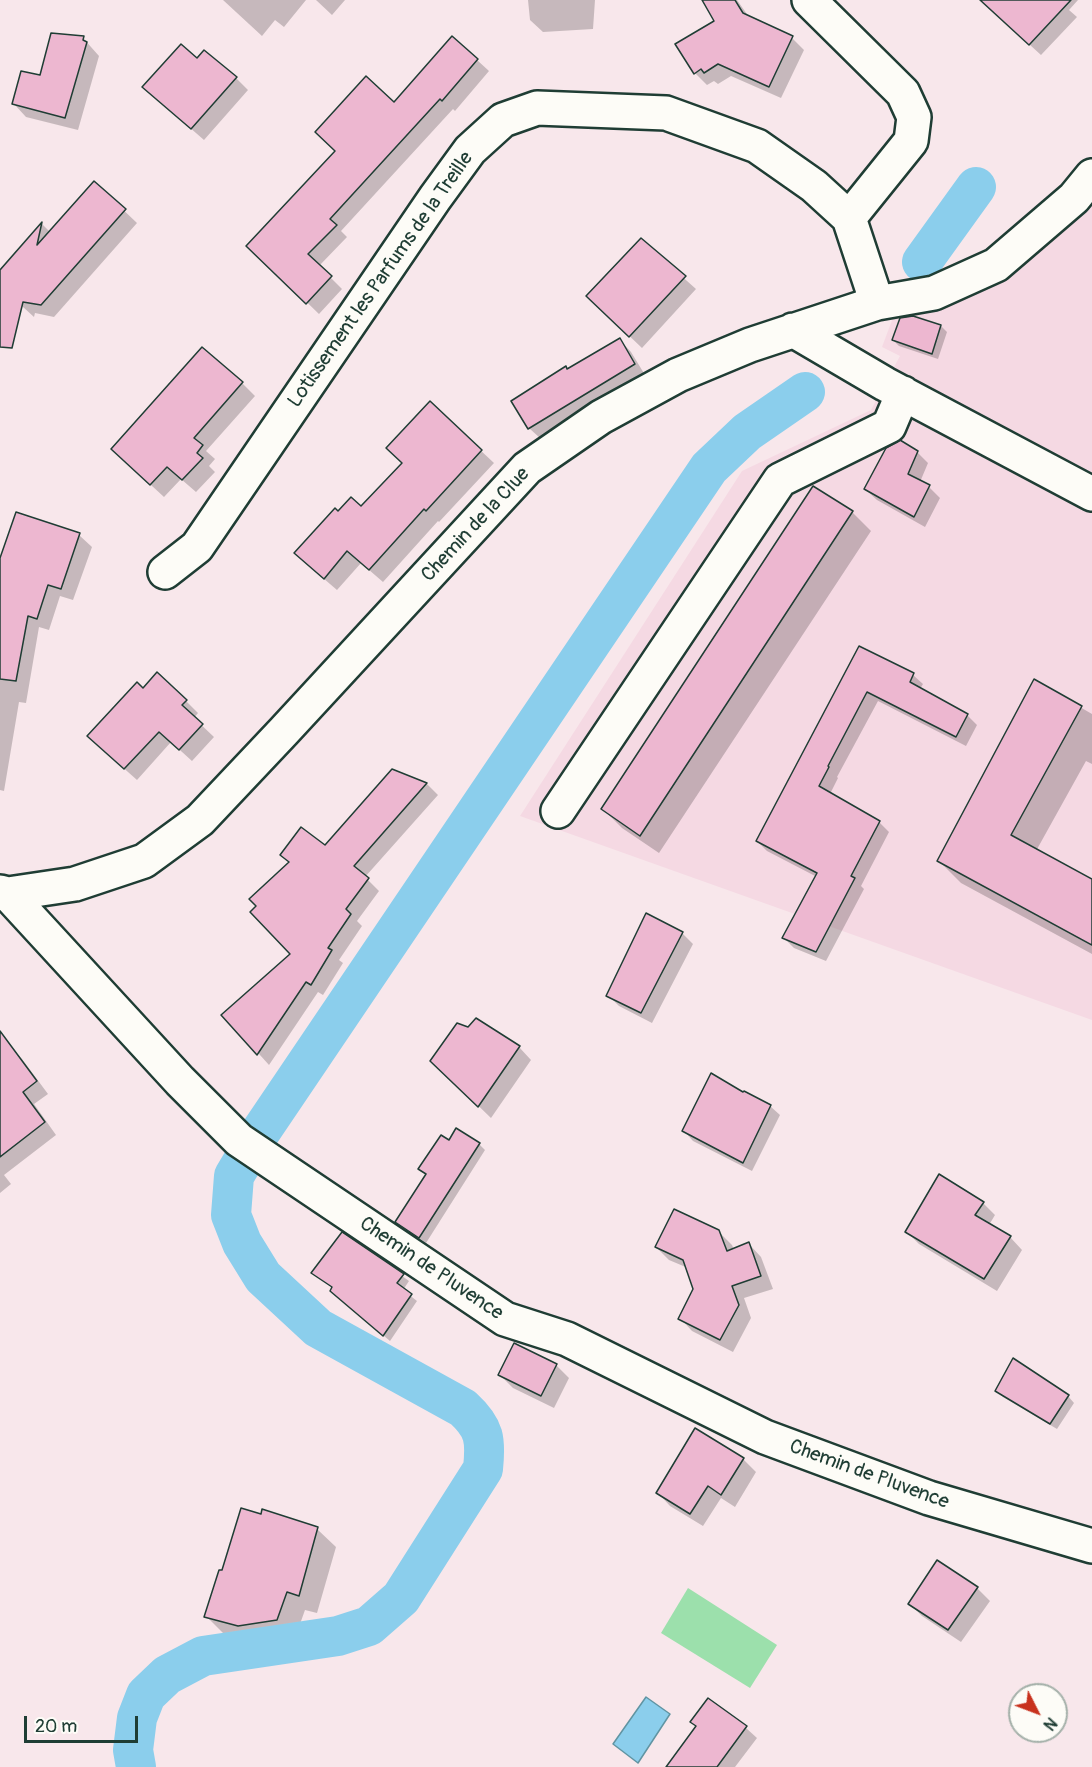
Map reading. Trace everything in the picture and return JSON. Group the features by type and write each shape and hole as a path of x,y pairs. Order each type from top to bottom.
{"street":[{"path":"809,0 903,93 914,117 911,141 849,218"},
{"name":"Lotissement les Parfums de la Treille","path":"165,572 197,547 435,198 470,150 503,120 537,108 666,113 758,146 814,186 849,218 877,303"},
{"name":"Chemin de la Clue","path":"4,893 75,884 144,861 200,820 527,468 601,417 678,375 793,330 877,303 934,293 996,265 1074,198 1092,176"},
{"path":"793,330 903,393 1092,494"},
{"path":"558,811 780,480 889,426 903,393"},
{"name":"Chemin de Pluvence","path":"4,893 180,1081 239,1140 272,1160 504,1319 567,1339 765,1437 929,1498 1092,1546"}],"shaded area":[{"path":"1092,194 1092,1020 520,816 742,471 871,410 900,356 882,347 897,307"}],"green space":[{"path":"688,1588 777,1645 750,1688 661,1633"}],"water":[{"path":"646,1697 670,1714 638,1763 613,1744"}],"building":[{"path":"702,0 735,0 743,13 793,36 769,87 718,64 704,73 701,69 694,74 675,44 714,21"},
{"path":"980,0 1071,0 1029,45"},
{"path":"51,33 84,36 83,40 87,42 65,118 12,104 21,71 40,75"},
{"path":"452,36 478,59 442,101 440,99 330,219 337,225 308,254 332,276 306,304 246,246 335,151 315,132 366,76 394,102"},
{"path":"181,44 197,58 204,50 237,77 191,129 142,87"},
{"path":"94,181 126,209 41,305 23,302 12,348 0,347 0,270 42,222 37,245"},
{"path":"641,238 686,276 629,337 586,296"},
{"path":"913,316 941,325 932,354 892,340 900,318"},
{"path":"620,338 635,364 528,429 511,401 566,366 567,369"},
{"path":"202,347 243,382 194,438 203,445 197,453 203,458 182,480 167,467 150,485 111,449"},
{"path":"430,401 482,450 369,570 347,551 324,579 294,553 335,508 338,511 351,497 361,506 402,463 386,448"},
{"path":"900,440 918,451 908,474 930,485 914,517 864,489 886,448"},
{"path":"813,486 853,511 640,836 601,809"},
{"path":"16,512 80,533 61,589 48,585 37,619 28,616 16,681 0,679 0,558"},
{"path":"859,646 914,673 910,682 968,714 956,737 867,692 819,786 880,821 851,876 855,878 816,952 782,938 817,873 756,841"},
{"path":"157,672 187,700 182,705 203,724 179,750 159,732 124,769 87,736 137,682 143,688"},
{"path":"1034,679 1082,706 1011,835 1092,879 1092,945 937,861"},
{"path":"392,769 427,783 354,866 369,878 346,909 351,914 328,948 332,950 311,985 306,982 257,1055 221,1015 290,954 250,912 256,906 249,899 289,862 280,855 301,827 325,845"},
{"path":"646,913 683,932 641,1013 606,996"},
{"path":"476,1018 520,1046 478,1107 430,1061 457,1023 468,1027"},
{"path":"0,1031 37,1081 23,1092 45,1122 0,1157"},
{"path":"711,1073 771,1105 743,1163 682,1131"},
{"path":"456,1128 480,1143 419,1238 395,1222 426,1174 418,1169 441,1135 449,1140"},
{"path":"939,1174 984,1202 975,1215 1011,1236 984,1279 905,1232"},
{"path":"674,1209 719,1230 727,1251 749,1242 761,1276 732,1286 739,1305 720,1340 678,1319 693,1289 683,1260 655,1247"},
{"path":"342,1232 404,1274 397,1283 412,1294 383,1336 330,1291 332,1287 311,1273"},
{"path":"514,1343 557,1364 541,1396 498,1375"},
{"path":"1013,1358 1069,1395 1050,1424 995,1391"},
{"path":"695,1428 744,1458 721,1495 708,1486 690,1514 656,1493"},
{"path":"241,1508 261,1514 262,1509 318,1527 299,1596 287,1592 277,1620 238,1626 204,1617 219,1570 222,1570"},
{"path":"937,1560 978,1587 948,1630 908,1604"},
{"path":"708,1698 747,1726 717,1767 666,1767 696,1726 690,1722"}],"waterway":[{"path":"922,262 976,187"},
{"path":"136,1767 133,1750 137,1718 146,1695 167,1675 203,1656 338,1636 369,1626 401,1598 483,1469 484,1442 480,1428 463,1408 318,1328 263,1277 242,1243 231,1215 234,1176 259,1134 709,468 747,432 805,392"}]}
